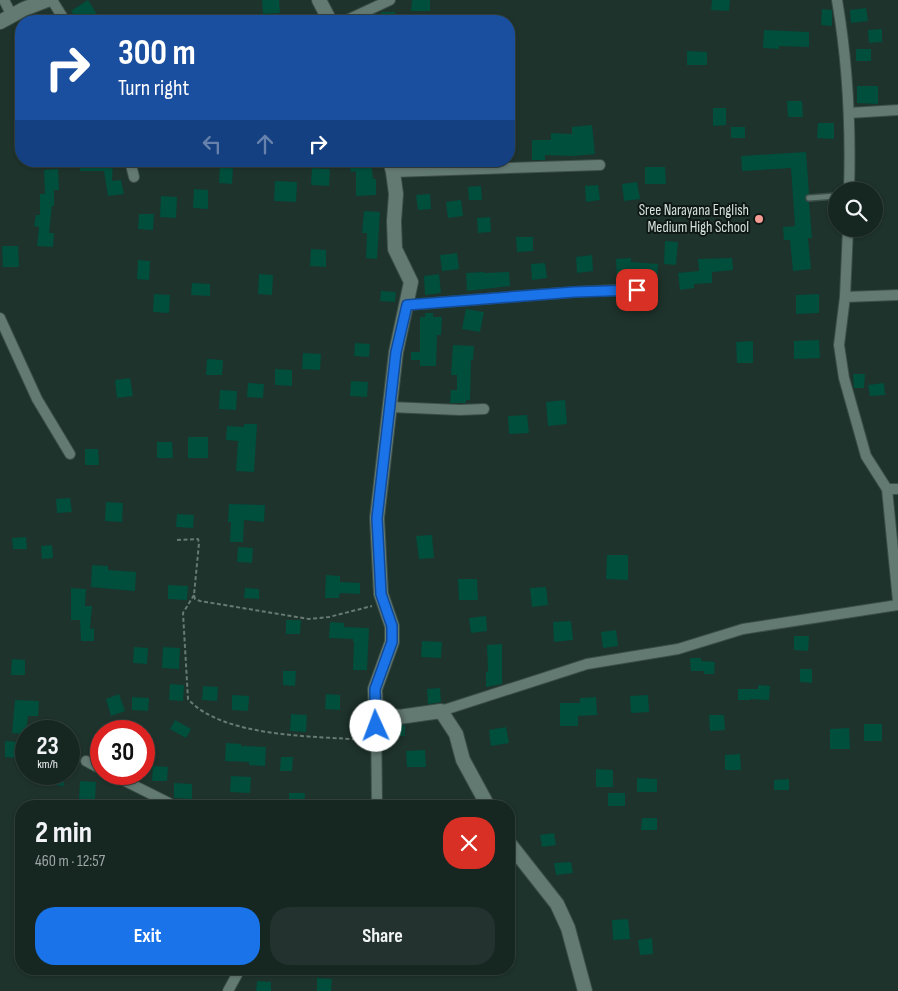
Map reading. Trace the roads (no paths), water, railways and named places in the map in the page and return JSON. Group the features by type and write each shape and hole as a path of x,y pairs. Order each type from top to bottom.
{"street":[{"path":"4,0 6,19 24,9 47,0"},
{"path":"52,0 61,15"},
{"path":"319,0 327,15"},
{"path":"357,15 390,0"},
{"path":"837,0 844,44 851,140 849,182"},
{"path":"849,113 898,110"},
{"path":"515,166 600,165"},
{"path":"131,167 134,178"},
{"path":"376,800 375,689 392,642 392,626 381,594 377,518 396,352 411,282 395,249 394,221 396,194 391,167"},
{"path":"848,237 845,297 839,345 844,378 866,456 887,489 898,600"},
{"path":"407,305 574,292 637,290"},
{"path":"845,297 898,295"},
{"path":"0,318 37,399 70,454"},
{"path":"390,407 460,410 484,409"},
{"path":"887,489 898,489"},
{"path":"376,713 399,717 441,711 587,664 678,649 743,629 898,605"},
{"path":"441,711 456,734 463,760 485,800"},
{"path":"86,761 90,763"},
{"path":"133,785 163,800"},
{"path":"515,851 557,904 568,928 584,991"},
{"path":"228,991 237,975"}],"lane":[{"path":"809,198 828,197"}],"place":[{"name":"Sree Narayana English Medium High School","path":"759,219"}]}
